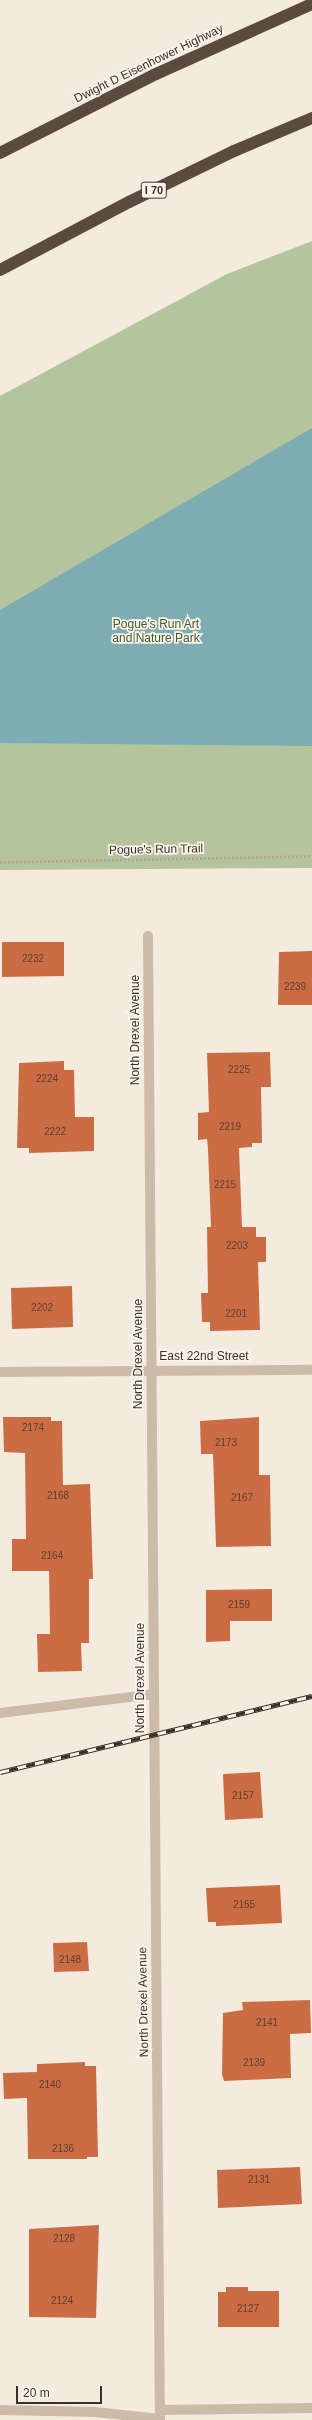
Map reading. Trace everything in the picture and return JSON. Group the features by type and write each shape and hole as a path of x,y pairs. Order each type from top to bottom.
{"highway":[{"name":"Dwight D Eisenhower Highway","path":"0,153 156,74 312,4"},
{"name":"I 70","path":"0,270 129,202 234,151 312,118"}],"street":[{"name":"North Drexel Avenue","path":"148,936 160,2416"},
{"name":"East 22nd Street","path":"0,1372 312,1370"},
{"path":"0,1713 154,1694"},
{"path":"0,2410 95,2412 160,2416 312,2408"}],"path":[{"name":"Pogue's Run Trail","path":"0,862 312,856"}],"green space":[{"name":"Pogue's Run Art and Nature Park","path":"312,241 312,868 0,870 0,396 227,274"}],"water":[{"path":"312,428 312,746 0,743 0,610"}],"building":[{"path":"2,942 64,942 64,976 2,977"},
{"path":"312,951 312,1005 278,1005 279,952"},
{"path":"270,1052 271,1087 261,1087 262,1143 252,1143 252,1147 239,1148 242,1227 256,1227 256,1237 266,1237 266,1262 258,1262 260,1330 210,1331 210,1322 202,1322 201,1293 208,1293 207,1227 211,1227 208,1149 207,1139 198,1140 198,1113 209,1112 207,1053"},
{"path":"64,1061 64,1070 74,1070 75,1117 94,1117 94,1151 29,1153 29,1148 17,1148 19,1063"},
{"path":"72,1286 73,1327 12,1329 11,1288"},
{"path":"3,1417 51,1417 51,1421 62,1421 63,1485 90,1484 93,1579 89,1579 89,1643 81,1643 82,1671 38,1672 37,1634 50,1634 49,1571 12,1571 12,1539 26,1539 25,1453 4,1452"},
{"path":"259,1417 259,1475 270,1475 271,1546 216,1547 213,1454 201,1454 200,1421"},
{"path":"272,1589 272,1621 230,1621 230,1641 206,1642 206,1590"},
{"path":"260,1772 263,1818 225,1820 223,1774"},
{"path":"280,1885 282,1923 216,1926 216,1922 208,1922 206,1888"},
{"path":"87,1942 89,1971 54,1972 53,1943"},
{"path":"310,2000 311,2033 290,2034 291,2078 224,2081 222,2074 223,2013 243,2010 242,2002"},
{"path":"85,2062 85,2066 96,2066 98,2157 87,2157 87,2159 28,2159 27,2098 4,2099 3,2073 37,2072 37,2064"},
{"path":"300,2167 302,2204 218,2208 217,2170"},
{"path":"99,2225 96,2318 29,2317 29,2229"},
{"path":"226,2287 248,2287 248,2291 279,2291 279,2327 218,2327 218,2292 226,2292"}],"railway":[{"path":"0,1772 312,1696"}]}
